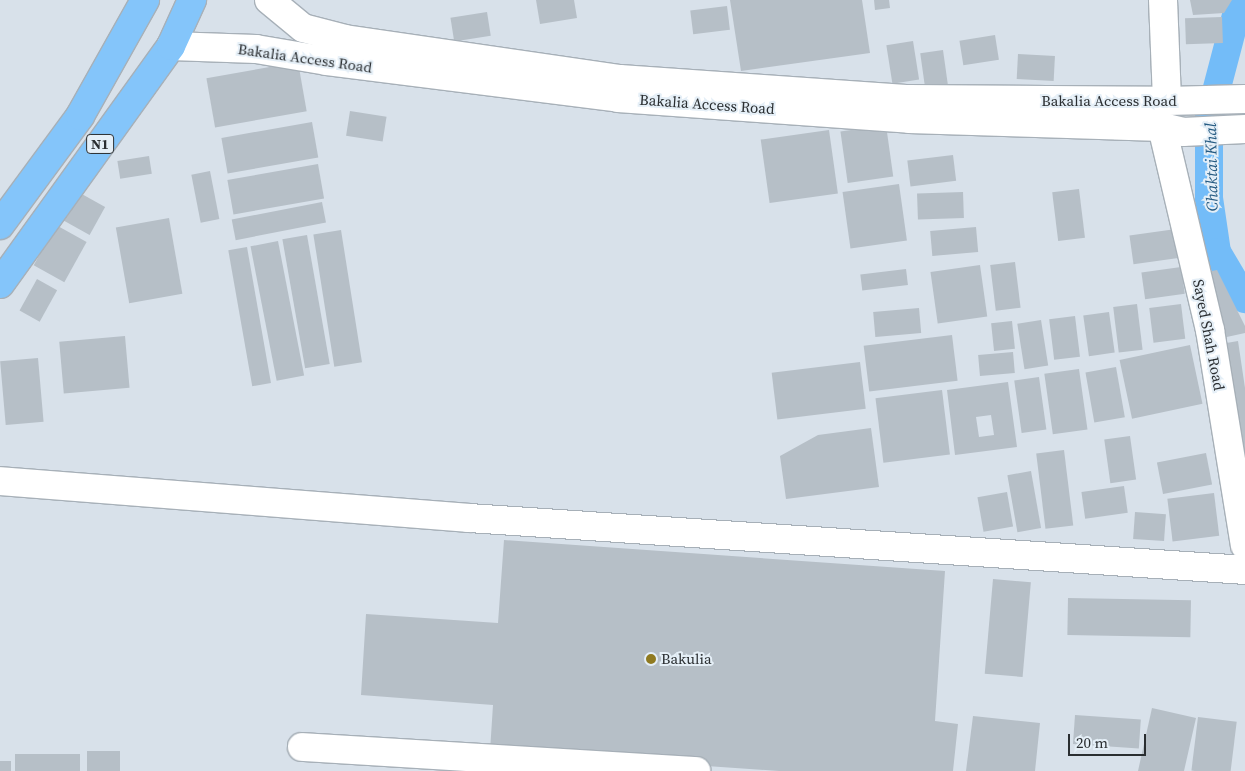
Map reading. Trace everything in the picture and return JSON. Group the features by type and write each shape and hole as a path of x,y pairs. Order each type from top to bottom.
{"highway":[{"name":"N1","path":"0,225 80,116 145,0"},
{"name":"N1","path":"0,284 171,46 192,0"}],"street":[{"name":"Bakalia Access Road","path":"269,0 303,28 345,39 620,79 1174,115 1245,130"},
{"name":"Sayed Shah Road","path":"1163,0 1174,115 1245,545"},
{"path":"310,58 313,31"},
{"name":"Bakalia Access Road","path":"171,46 256,49 310,58 618,98 909,119 1174,115 1245,99"},
{"path":"0,481 479,519 1245,570"},
{"path":"302,748 696,771"}],"building":[{"path":"536,0 574,0 577,18 540,24"},
{"path":"730,0 862,0 870,53 741,71"},
{"path":"874,0 889,0 890,8 875,10"},
{"path":"1190,0 1232,0 1224,13 1193,15"},
{"path":"727,6 730,30 693,34 690,11"},
{"path":"487,12 491,36 454,41 450,18"},
{"path":"1222,17 1223,43 1186,44 1185,18"},
{"path":"995,35 999,60 963,65 959,41"},
{"path":"913,41 919,80 892,84 886,45"},
{"path":"943,50 948,87 925,90 920,53"},
{"path":"1018,54 1055,56 1054,81 1017,79"},
{"path":"298,62 307,111 215,127 206,78"},
{"path":"350,111 387,117 383,141 346,136"},
{"path":"312,122 318,157 228,173 221,138"},
{"path":"886,125 893,176 848,183 840,131"},
{"path":"829,130 838,193 770,203 761,140"},
{"path":"953,155 956,181 911,186 907,161"},
{"path":"149,156 152,174 120,179 117,161"},
{"path":"318,164 324,198 233,214 227,180"},
{"path":"210,171 219,219 201,223 191,175"},
{"path":"899,184 907,240 850,248 843,192"},
{"path":"71,188 105,207 90,235 55,216"},
{"path":"1079,189 1085,238 1058,241 1052,192"},
{"path":"963,192 964,218 918,220 917,194"},
{"path":"322,202 326,223 236,240 232,220"},
{"path":"169,218 182,294 129,303 116,227"},
{"path":"56,225 87,242 64,282 34,265"},
{"path":"976,227 978,252 932,256 930,231"},
{"path":"1176,229 1180,258 1133,264 1129,236"},
{"path":"341,230 362,362 334,367 313,234"},
{"path":"307,235 330,364 305,368 282,239"},
{"path":"278,241 304,375 277,381 251,246"},
{"path":"247,247 271,383 252,386 228,250"},
{"path":"1015,262 1021,308 996,311 990,265"},
{"path":"980,265 987,316 938,323 930,272"},
{"path":"1181,267 1185,294 1145,299 1141,273"},
{"path":"906,269 908,285 862,290 860,275"},
{"path":"1217,270 1245,326 1245,333 1213,340 1207,272"},
{"path":"37,279 57,290 40,322 20,310"},
{"path":"1137,304 1143,350 1119,353 1113,307"},
{"path":"1181,304 1185,339 1154,343 1149,308"},
{"path":"919,308 921,333 875,337 873,312"},
{"path":"1109,312 1115,353 1089,356 1083,316"},
{"path":"1075,316 1080,357 1054,360 1049,319"},
{"path":"1041,320 1048,365 1024,369 1017,324"},
{"path":"1012,321 1015,349 994,351 991,323"},
{"path":"952,335 958,381 869,392 864,346"},
{"path":"125,336 130,388 64,394 59,342"},
{"path":"1238,341 1245,388 1245,522 1215,345"},
{"path":"1190,345 1202,404 1132,419 1120,360"},
{"path":"1013,352 1015,373 980,376 978,355"},
{"path":"38,358 44,422 6,425 0,361"},
{"path":"860,362 866,409 777,419 772,373"},
{"path":"1116,367 1125,417 1094,423 1085,372"},
{"path":"1079,369 1087,429 1053,434 1044,374"},
{"path":"1039,377 1046,429 1022,433 1014,380"},
{"path":"1008,382 1017,447 955,455 947,390","holes":["991,415 994,435 979,437 976,417"]},
{"path":"942,390 950,455 883,463 875,398"},
{"path":"871,428 879,487 786,499 780,456 818,435"},
{"path":"1130,436 1136,480 1110,483 1104,440"},
{"path":"1064,450 1073,525 1045,529 1036,453"},
{"path":"1206,453 1212,484 1163,494 1157,463"},
{"path":"1031,471 1041,528 1017,532 1007,475"},
{"path":"1124,486 1128,513 1085,519 1081,492"},
{"path":"1007,492 1013,526 984,532 977,497"},
{"path":"1214,493 1219,536 1173,541 1167,499"},
{"path":"1135,512 1166,514 1164,541 1133,539"},
{"name":"Bakulia","path":"504,540 945,571 935,721 958,724 953,771 779,771 490,751 493,705 361,695 366,614 498,623"},
{"path":"993,579 1031,582 1023,677 985,674"},
{"path":"1068,598 1191,600 1190,637 1067,635"},
{"path":"1152,708 1196,718 1184,771 1138,771"},
{"path":"1075,715 1141,720 1139,749 1073,744"},
{"path":"973,716 1040,723 1035,771 966,771"},
{"path":"1198,717 1237,722 1231,771 1191,771"},
{"path":"87,751 120,751 120,771 87,771"},
{"path":"15,754 80,754 80,771 15,771"},
{"path":"0,761 11,761 11,771 0,771"}],"waterway":[{"name":"Chaktai Khal","path":"1240,0 1209,118 1209,198 1217,252 1245,299"}],"place":[{"name":"Bakulia","path":"651,659"}]}
